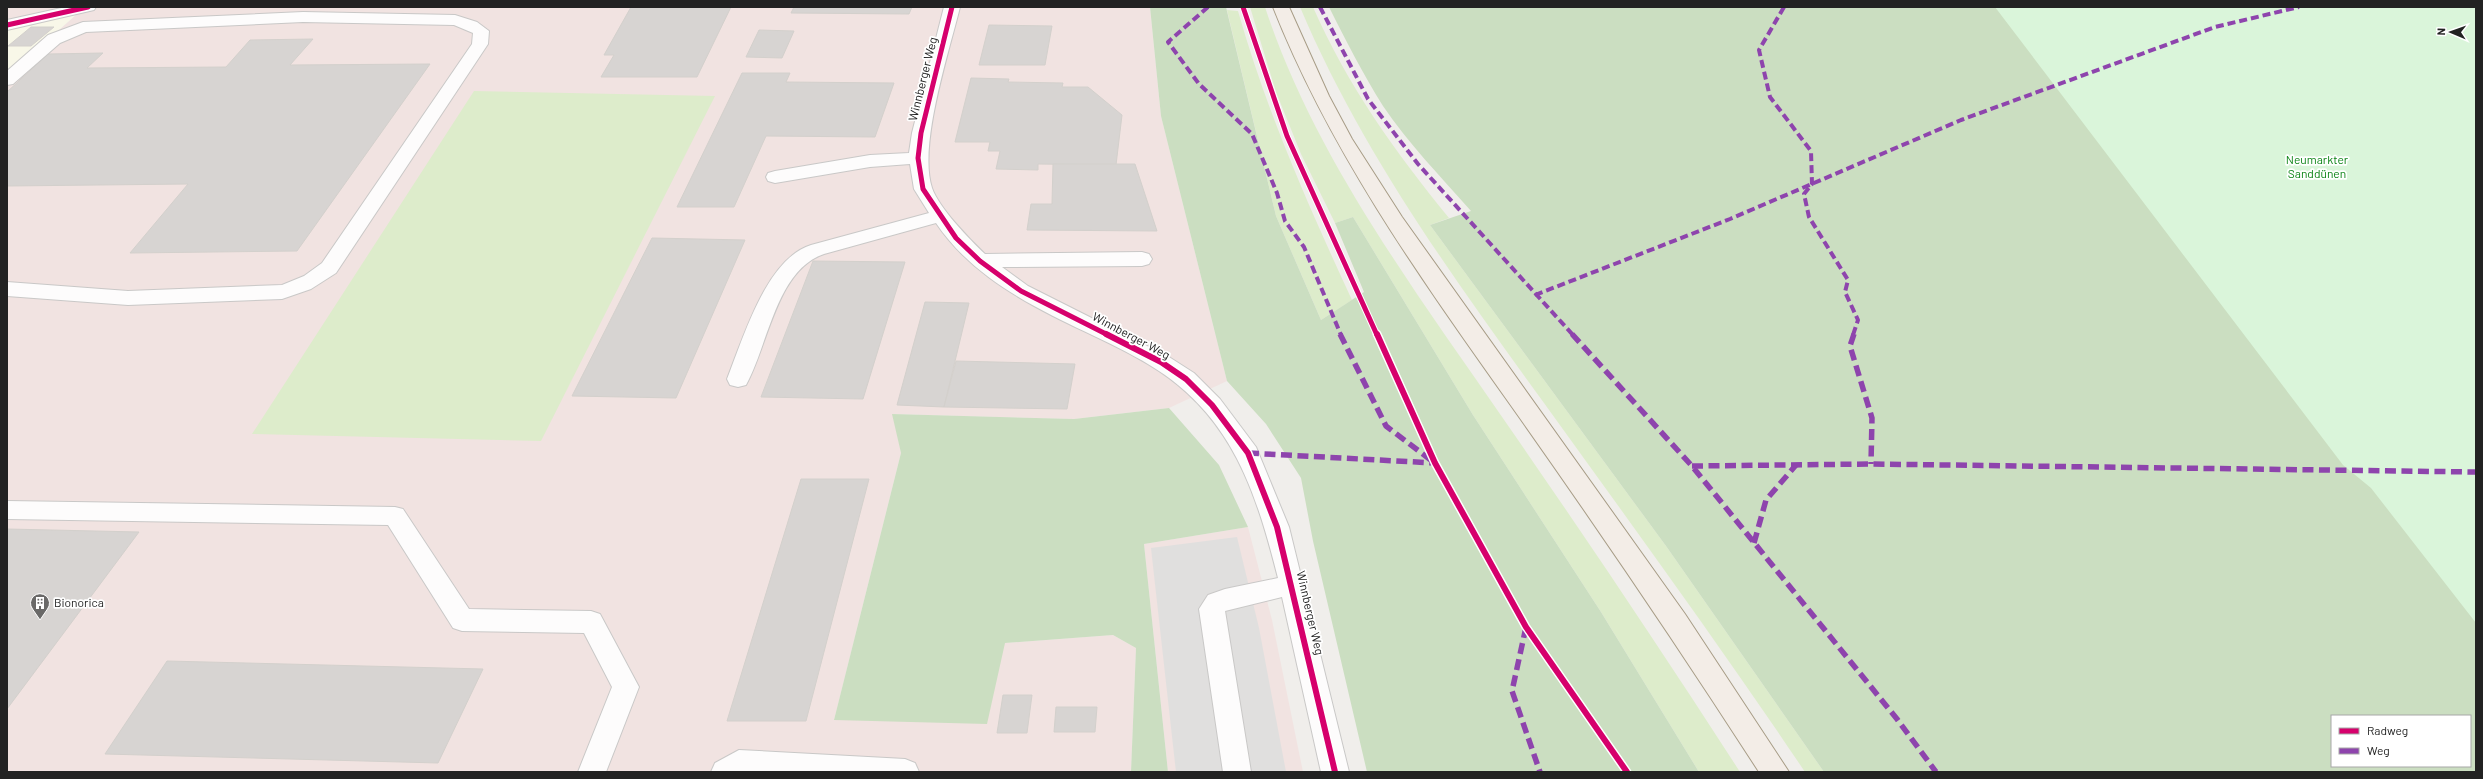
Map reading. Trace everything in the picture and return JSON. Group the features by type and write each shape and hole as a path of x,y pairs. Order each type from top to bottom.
{"main road":[{"path":"1281,7 1291,36 1325,105 1369,182 1541,433 1661,600 1775,772"}],"street":[{"path":"7,25 88,7"},
{"name":"Winnberger Weg","path":"952,7 921,133 918,158 922,189 939,216 956,238 980,261 1021,291 1161,362 1186,379 1212,405 1248,453 1276,527 1292,586 1335,772"},
{"path":"7,80 54,39 83,28 308,12 455,20 471,25 481,31 480,44 335,262 324,275 306,285 282,292 128,298 7,289"},
{"path":"7,36 24,21"},
{"path":"775,177 870,161 918,158"},
{"path":"738,379 772,299 789,270 806,254 854,238 906,226 939,216"},
{"path":"980,261 1142,259"},
{"path":"7,510 395,516 462,620 591,622 626,687 592,772"},
{"path":"1237,772 1212,609 1217,602 1224,599 1292,586"},
{"path":"725,772 739,764 905,772"}],"shaded area":[{"path":"7,7 1150,7 1161,116 1227,381 1169,408 1074,419 893,414 901,453 834,720 1005,643 1113,635 1136,648 1131,772 7,772 7,76 77,14 7,30"},
{"path":"78,13 7,76 7,30"},
{"path":"1248,527 1272,620 1303,772 1168,772 1144,544"},
{"path":"1237,537 1259,628 1286,772 1176,772 1151,548"}],"green space":[{"path":"1150,7 1226,7 1276,216 1321,320 1364,292 1335,223 1353,217 1473,415 1601,612 1699,772 1367,772 1313,541 1301,478 1266,424 1227,381 1161,116"},
{"path":"1250,7 1265,7 1285,62 1310,115 1338,167 1400,269 1622,592 1740,772 1699,772 1601,612 1473,415 1353,217 1335,223 1301,154 1276,92"},
{"path":"1300,7 1313,7 1326,36 1357,91 1410,169 1449,218 1430,225 1666,546 1824,772 1805,772 1709,632 1442,260 1410,211 1351,112 1324,60"},
{"path":"1329,7 2476,7 2476,772 1824,772 1666,546 1430,225 1471,211 1425,160 1393,120 1383,106"},
{"name":"Neumarkter Sanddünen","path":"1995,7 2476,7 2476,623 2371,488 2343,465"},
{"path":"1227,10 1238,11 1249,49 1289,158 1352,300 1321,320 1276,216"},
{"path":"474,91 715,96 541,441 252,434"},
{"path":"1169,408 1219,465 1248,527 1144,544 1168,772 1131,772 1136,648 1113,635 1005,643 987,724 834,720 901,453 892,414 1074,419"}],"building":[{"path":"631,7 731,7 697,77 601,77 614,55 604,55"},
{"path":"794,7 912,7 909,14 791,13"},
{"path":"989,25 1052,26 1045,65 979,65"},
{"path":"31,27 54,27 31,46 8,46"},
{"path":"759,30 794,31 782,58 746,57"},
{"path":"313,39 290,65 430,64 297,251 130,253 188,184 7,186 7,92 48,54 103,53 87,68 226,67 250,40"},
{"path":"742,73 790,73 786,82 894,83 875,137 766,136 734,207 677,207"},
{"path":"971,78 1009,79 1008,82 1063,83 1062,87 1088,87 1122,115 1116,165 1038,164 1038,170 996,169 1000,151 988,151 990,142 955,142"},
{"path":"1053,164 1135,164 1157,231 1027,230 1031,204 1052,204"},
{"path":"652,238 745,240 676,398 572,396"},
{"path":"813,261 905,262 863,399 761,397"},
{"path":"925,302 969,303 944,407 897,405"},
{"path":"956,361 1075,364 1067,409 944,407"},
{"path":"801,479 869,479 806,721 727,721"},
{"name":"Bionorica","path":"7,529 139,532 7,709"},
{"path":"167,661 483,669 438,763 105,754"},
{"path":"1003,695 1032,695 1027,733 997,733"},
{"path":"1056,707 1097,707 1095,732 1054,732"}],"marked path":[{"path":"1208,7 1168,42 1199,84 1252,134 1277,193 1285,221 1304,247 1345,345 1386,426 1432,461"},
{"path":"1320,7 1368,99 1418,164 1692,466 1897,719 1936,772"},
{"path":"1784,7 1759,50 1770,97 1811,151 1812,184 1804,194 1809,217 1848,280 1845,292 1858,320 1850,346 1872,418 1871,464"},
{"path":"1535,295 1730,219 1961,120 2215,27 2299,7"},
{"path":"1248,453 1435,463"},
{"path":"1692,466 1871,464 2476,472"},
{"path":"1754,543 1766,500 1796,465"},
{"path":"1526,627 1512,691 1540,772"}],"cycle path":[{"path":"7,25 88,7"},
{"path":"952,7 921,133 918,158 923,189 956,238 980,261 1021,291 1161,362 1186,379 1212,405 1235,434 1248,453 1277,527 1292,585 1335,772"},
{"path":"1243,7 1287,136 1435,463 1526,627 1627,772"}],"place":[{"name":"Bionorica","path":"40,620"}]}
